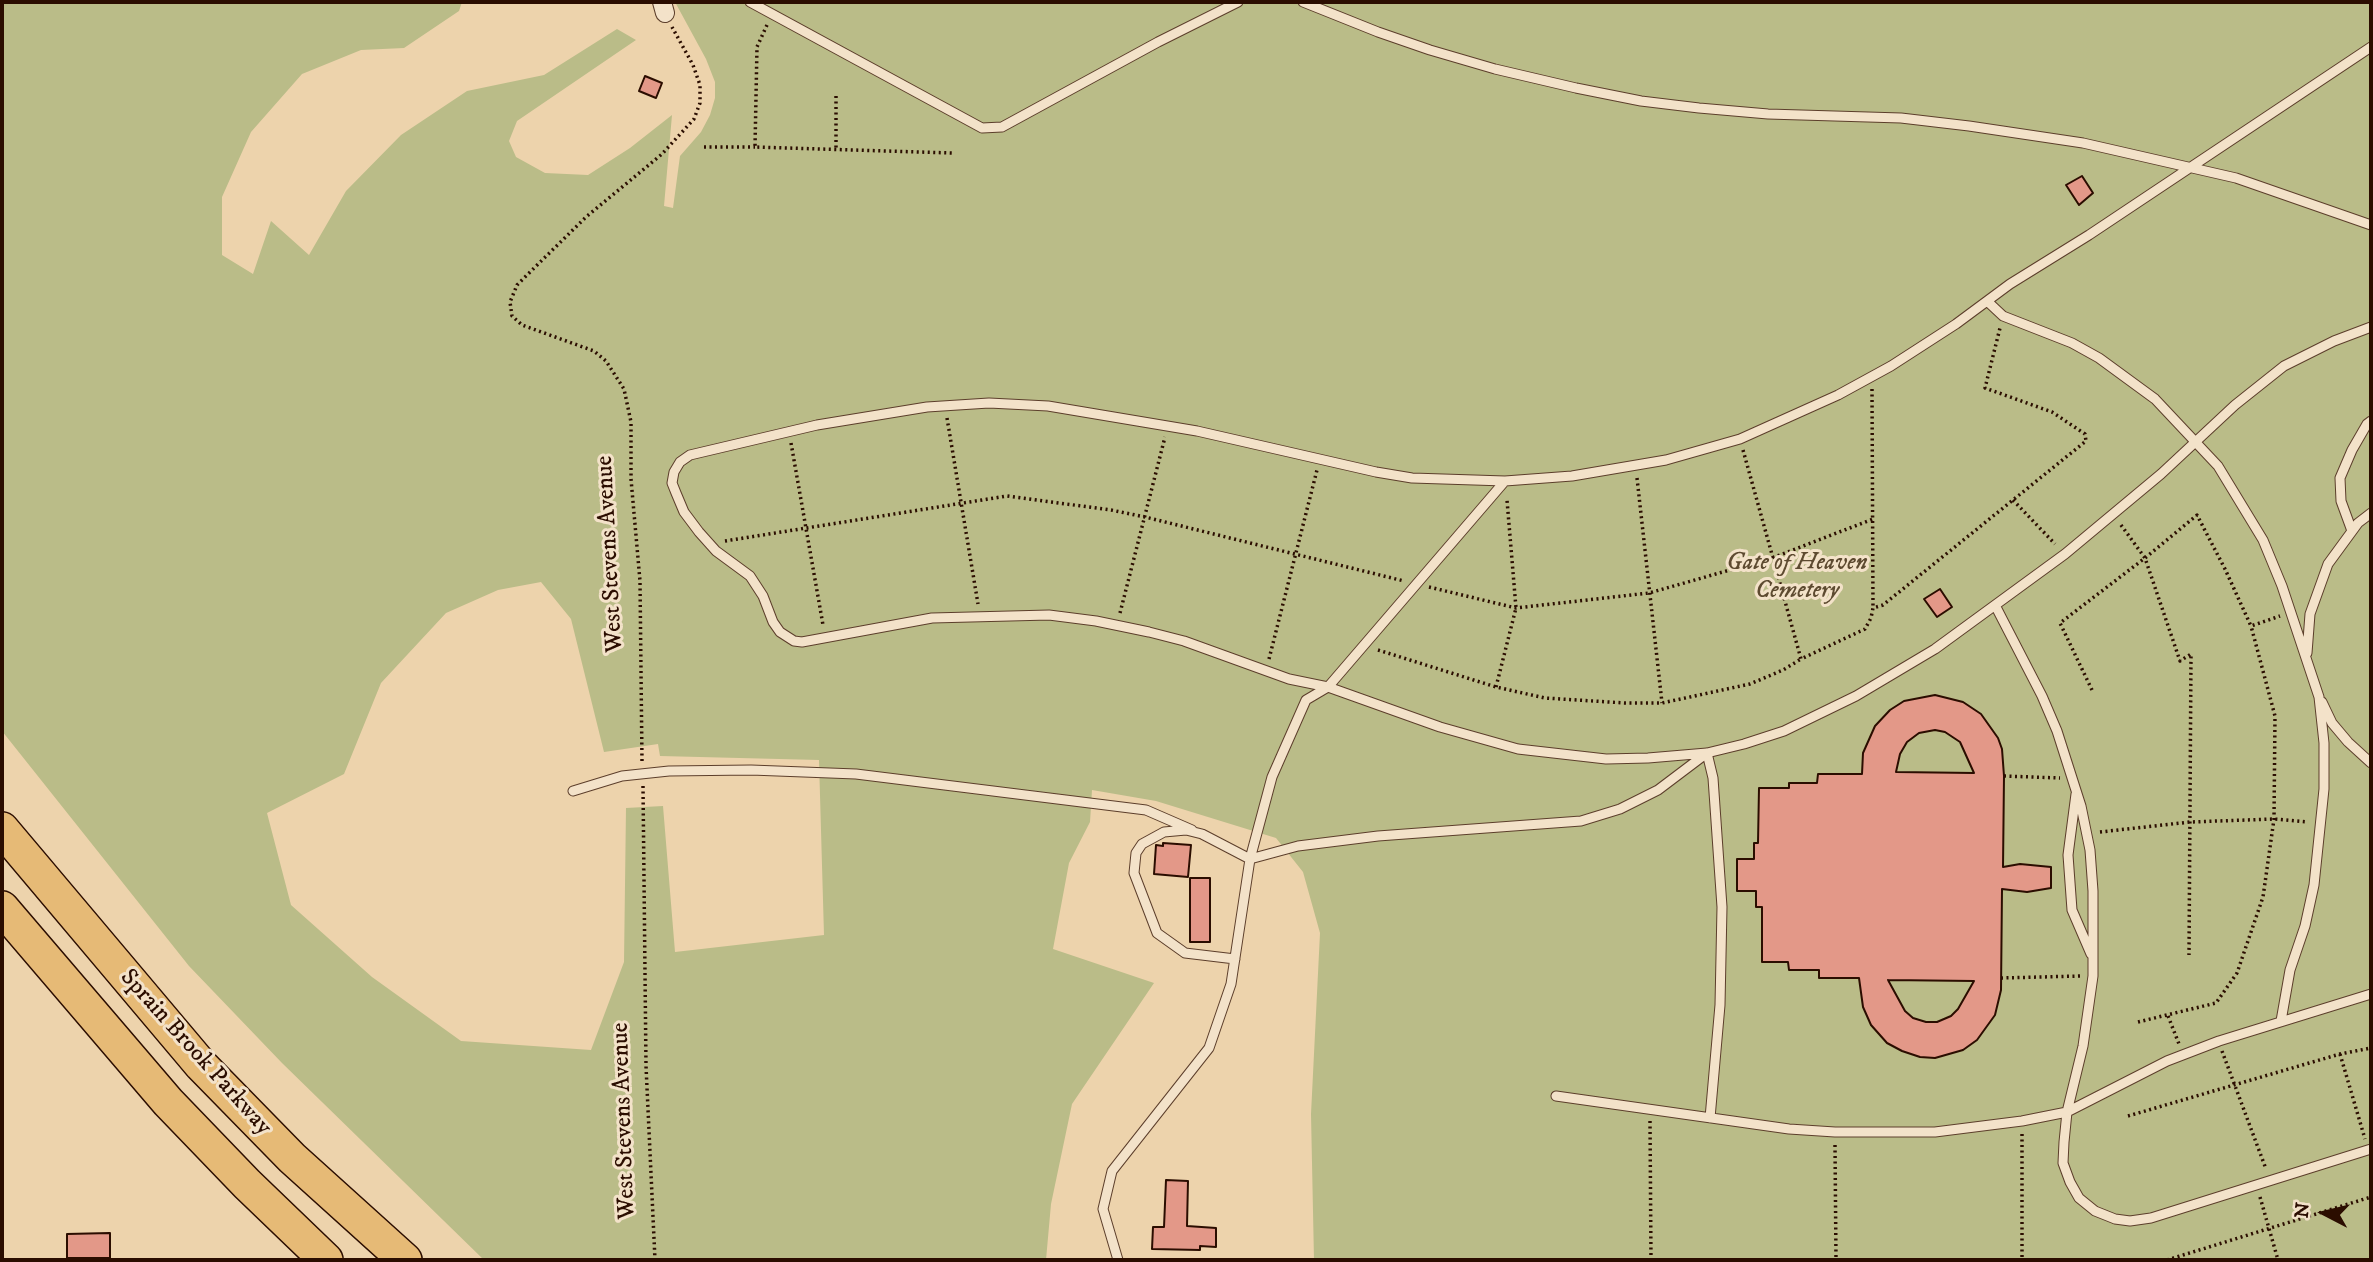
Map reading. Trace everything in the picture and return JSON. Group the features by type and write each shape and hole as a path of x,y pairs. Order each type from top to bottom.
{"highway":[{"name":"Sprain Brook Parkway","path":"2,829 210,1074 292,1158 405,1260"},
{"name":"Sprain Brook Parkway","path":"2,908 168,1102 247,1184 326,1260"}],"lane":[{"path":"750,2 982,128 1002,127 1238,2"},
{"path":"1303,2 1378,32 1495,69 1641,101 1768,114 1901,118 2083,143 2236,178 2371,225"},
{"path":"2371,47 1956,324 1872,376 1838,396 1740,439 1707,450 1636,466 1572,476 1505,481 1412,478 1168,426 1048,406 989,403 914,409 707,450 690,455 680,463 674,472 672,483 684,512 709,543 750,576 763,596 773,622 780,632 794,640 802,642 932,618 1049,615 1116,625 1184,641 1266,671 1328,687 1440,727 1518,748 1606,759 1707,753 1784,731 1856,696 1935,649 2065,554 2284,366 2334,341 2371,327"},
{"path":"1987,301 2003,316 2072,343 2099,358 2155,399 2218,466 2263,540 2292,612 2319,697 2332,723 2371,763"},
{"path":"2352,531 2341,501 2340,478 2352,450 2371,421"},
{"path":"1118,1260 1104,1209 1112,1171 1209,1048 1231,984 1250,859 1272,777 1306,700 1328,687 1505,481"},
{"path":"2307,659 2310,614 2328,564 2352,531 2371,513"},
{"path":"1996,607 2042,696 2073,778 2087,834 2093,891 2093,976 2083,1046 2067,1112 2063,1163 2079,1198 2095,1211 2115,1219 2130,1221 2151,1218 2370,1149"},
{"path":"2281,1021 2290,970 2305,926 2314,885 2324,789 2324,743 2319,697"},
{"path":"573,791 642,773 751,770 899,778 996,793 1146,810 1202,834 1250,859 1298,846 1378,836 1581,821 1620,810 1658,790 1707,753"},
{"path":"1707,753 1713,778 1722,906 1720,1005 1710,1118"},
{"path":"2076,789 2068,855 2072,910 2093,959"},
{"path":"1202,834 1186,831 1164,832 1142,844 1136,853 1134,873 1157,933 1185,953 1235,959"},
{"path":"1556,1096 1789,1129 1935,1132 2022,1121 2067,1112 2183,1055 2219,1041 2371,994"}],"path":[{"name":"West Stevens Avenue","path":"655,1260 646,1066 640,580 631,479 631,422 617,375 606,361 594,351 518,323 512,316 510,302 517,285 602,202 662,155 689,126 698,111 701,94 697,76 664,7"},
{"path":"755,147 757,47 772,14"},
{"path":"836,96 836,149"},
{"path":"704,147 953,153"},
{"path":"1873,608 1882,605 2086,441 2085,434 2052,412 1985,388 2003,316"},
{"path":"1364,644 1496,687 1545,698 1581,702 1662,702 1750,684 1865,629 1873,608 1872,376"},
{"path":"944,406 980,616"},
{"path":"1116,625 1168,426"},
{"path":"789,432 825,637"},
{"path":"1740,439 1801,659"},
{"path":"1266,671 1320,459"},
{"path":"1636,466 1662,702"},
{"path":"1496,687 1516,608 1505,481"},
{"path":"709,543 1007,496 1146,517 1516,608 1649,593 1772,558 1873,519"},
{"path":"2013,500 2065,554"},
{"path":"2112,514 2146,558 2180,661 2191,654 2189,955"},
{"path":"2092,690 2060,623 2146,558 2197,514 2251,626 2275,716 2274,819 2263,897 2237,972 2216,1003 2137,1022"},
{"path":"2251,626 2292,612"},
{"path":"2004,776 2073,778"},
{"path":"2087,834 2190,822 2274,819 2321,822"},
{"path":"2001,978 2093,976"},
{"path":"2168,1016 2183,1055"},
{"path":"2219,1041 2270,1181"},
{"path":"2129,1116 2340,1054 2371,1048"},
{"path":"2340,1054 2370,1149"},
{"path":"1650,1108 1651,1260"},
{"path":"2022,1121 2022,1260"},
{"path":"1835,1132 1836,1260"},
{"path":"2257,1185 2278,1260"},
{"path":"2167,1260 2371,1197"}],"green space":[{"name":"Gate of Heaven Cemetery","path":"2,2 462,2 459,11 404,48 361,50 302,74 251,132 222,197 222,255 253,274 271,221 309,255 346,191 401,135 467,91 544,75 617,29 636,40 517,121 509,141 516,157 545,173 588,175 630,148 672,115 664,206 673,208 680,156 701,132 715,98 715,82 706,59 675,2 2371,2 2371,1260 1314,1260 1311,1114 1320,933 1303,872 1276,838 1156,801 1092,790 1090,822 1069,863 1053,949 1154,983 1072,1104 1051,1204 1046,1260 484,1260 282,1063 189,966 2,731","holes":["541,582 571,619 604,752 658,744 660,756 819,760 824,935 675,952 663,806 626,808 624,962 591,1050 461,1041 372,977 291,905 267,813 344,774 381,683 446,613 498,590"]}],"building":[{"path":"645,76 662,83 656,98 639,91"},
{"path":"2082,176 2093,193 2079,205 2066,185"},
{"path":"1940,589 1952,607 1937,617 1924,599"},
{"path":"1935,695 1963,702 1981,714 1998,738 2002,749 2003,867 2020,864 2051,867 2051,888 2027,892 2002,889 2001,990 1995,1015 1977,1040 1963,1050 1935,1058 1920,1057 1887,1043 1871,1025 1863,1007 1859,978 1819,978 1819,970 1789,970 1788,962 1762,962 1762,907 1756,907 1756,891 1737,891 1737,859 1754,859 1754,843 1758,843 1759,788 1789,788 1789,783 1817,783 1818,774 1862,774 1863,753 1875,726 1890,710 1904,701","holes":["1935,730 1945,732 1960,742 1974,773 1896,772 1900,754 1907,742 1919,733","1888,980 1974,981 1951,1016 1937,1022 1926,1022 1913,1018 1905,1011"]},
{"path":"1163,843 1191,845 1188,877 1154,874 1156,845 1163,846"},
{"path":"1190,878 1210,878 1210,942 1190,942"},
{"path":"1166,1180 1188,1181 1187,1226 1216,1228 1216,1247 1200,1246 1200,1250 1152,1249 1153,1227 1164,1227"},
{"path":"110,1233 110,1258 67,1258 67,1234"}]}
